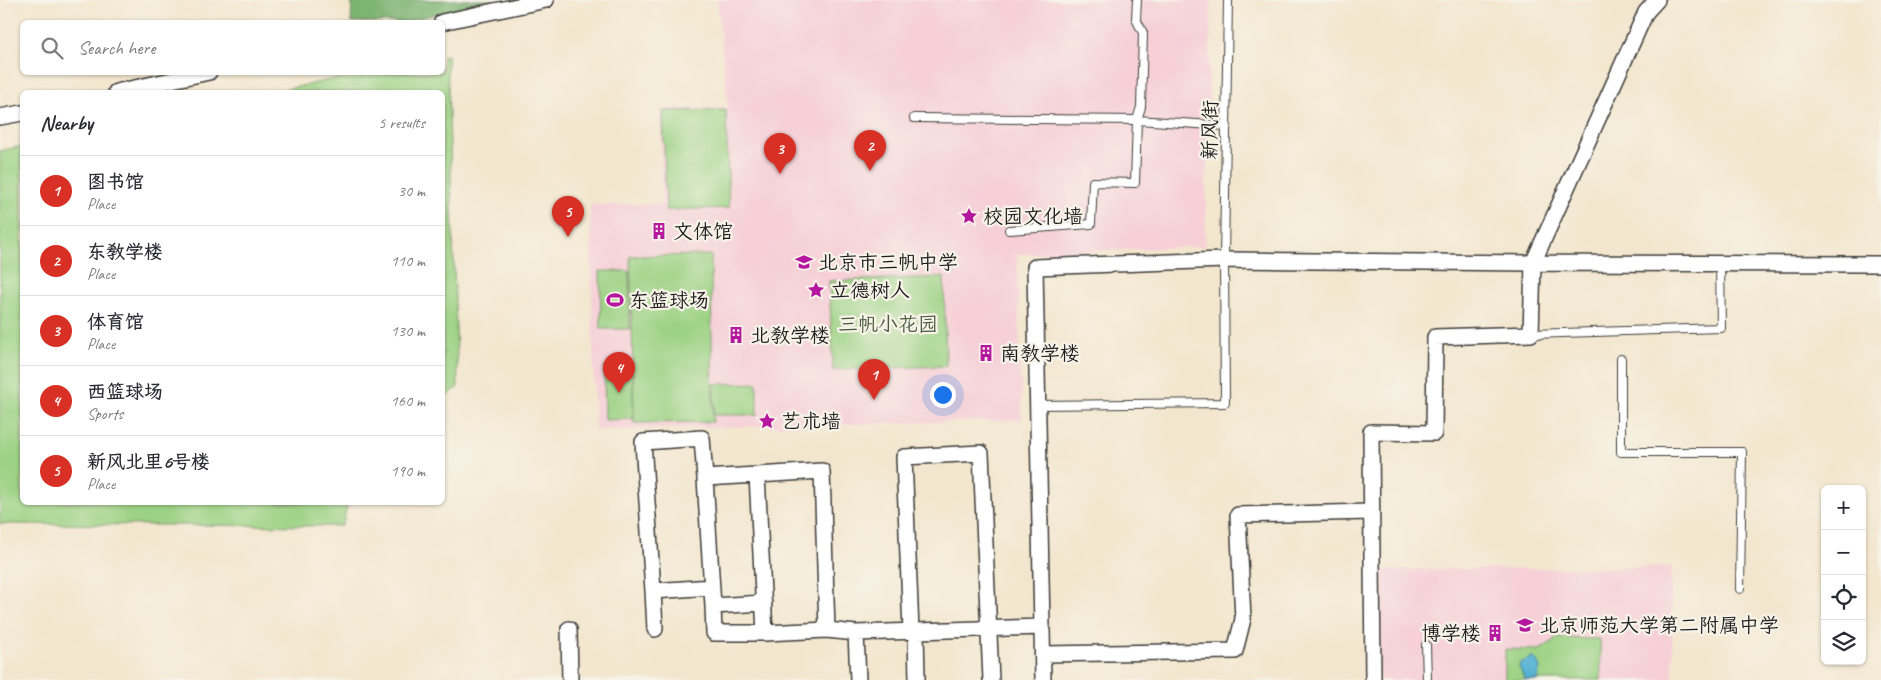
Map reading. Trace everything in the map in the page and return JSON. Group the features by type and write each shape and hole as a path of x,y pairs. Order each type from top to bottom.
{"street":[{"path":"445,21 546,0"},
{"path":"1373,680 1371,432 1434,433 1435,337 1531,334 1533,263 1646,12 1657,0"},
{"path":"125,90 195,75"},
{"path":"0,118 20,113"},
{"path":"1043,680 1035,267 1224,260 1881,264"},
{"path":"655,629 643,442 702,438 714,633 827,630 856,633 1042,626"},
{"path":"917,680 904,456 981,453 991,680"},
{"path":"704,478 822,471 827,630"},
{"path":"757,475 765,633"},
{"path":"1043,654 1235,651 1243,619 1238,515 1371,512"},
{"path":"653,591 712,587"},
{"path":"713,606 764,603"},
{"path":"569,629 570,680"},
{"path":"856,633 858,680"}],"lane":[{"path":"1008,230 1092,224 1093,182 1135,183 1137,120 1142,107 1143,33 1136,19 1137,0"},
{"name":"新风街","path":"1037,405 1225,403 1224,260 1228,0"},
{"path":"914,118 1137,120 1227,126"},
{"path":"1531,334 1721,328 1720,263"},
{"path":"1621,359 1621,452 1742,452 1740,589"},
{"path":"1426,645 1427,680"}],"shaded area":[{"path":"717,0 1211,0 1205,246 1007,255 1017,256 1022,420 595,430 590,205 662,204 661,109 728,108"},
{"name":"北京师范大学第二附属中学","path":"1671,567 1673,680 1380,680 1378,570"}],"green space":[{"path":"352,0 492,0 412,20 351,20"},
{"path":"447,55 458,387 445,397 445,90 282,90 354,75 445,75 445,56"},
{"path":"726,110 729,208 666,210 663,111"},
{"path":"20,146 20,505 347,505 342,526 0,524 0,151"},
{"path":"711,255 713,422 634,423 633,372 633,419 605,420 604,367 633,366 630,256"},
{"name":"东篮球场","path":"600,271 629,271 630,329 601,329"},
{"name":"三帆小花园","path":"944,277 946,366 833,370 829,281"},
{"path":"757,383 757,415 714,415 714,384"},
{"path":"1557,638 1600,639 1601,680 1505,680 1505,649 1540,650"}],"water":[{"path":"1533,657 1538,662 1540,669 1537,680 1525,680 1519,667 1520,663"}],"place":[{"name":"东教学楼","path":"870,171"},
{"name":"体育馆","path":"780,174"},
{"name":"校园文化墙","path":"969,216"},
{"name":"文体馆","path":"659,231"},
{"name":"新风北里6号楼","path":"568,237"},
{"name":"北京市三帆中学","path":"804,262"},
{"name":"立德树人","path":"816,290"},
{"name":"东篮球场","path":"615,300"},
{"name":"北教学楼","path":"736,335"},
{"name":"南教学楼","path":"986,353"},
{"name":"西篮球场","path":"619,393"},
{"name":"图书馆","path":"874,400"},
{"name":"艺术墙","path":"767,421"},
{"name":"北京师范大学第二附属中学","path":"1525,625"},
{"name":"博学楼","path":"1495,633"}]}
